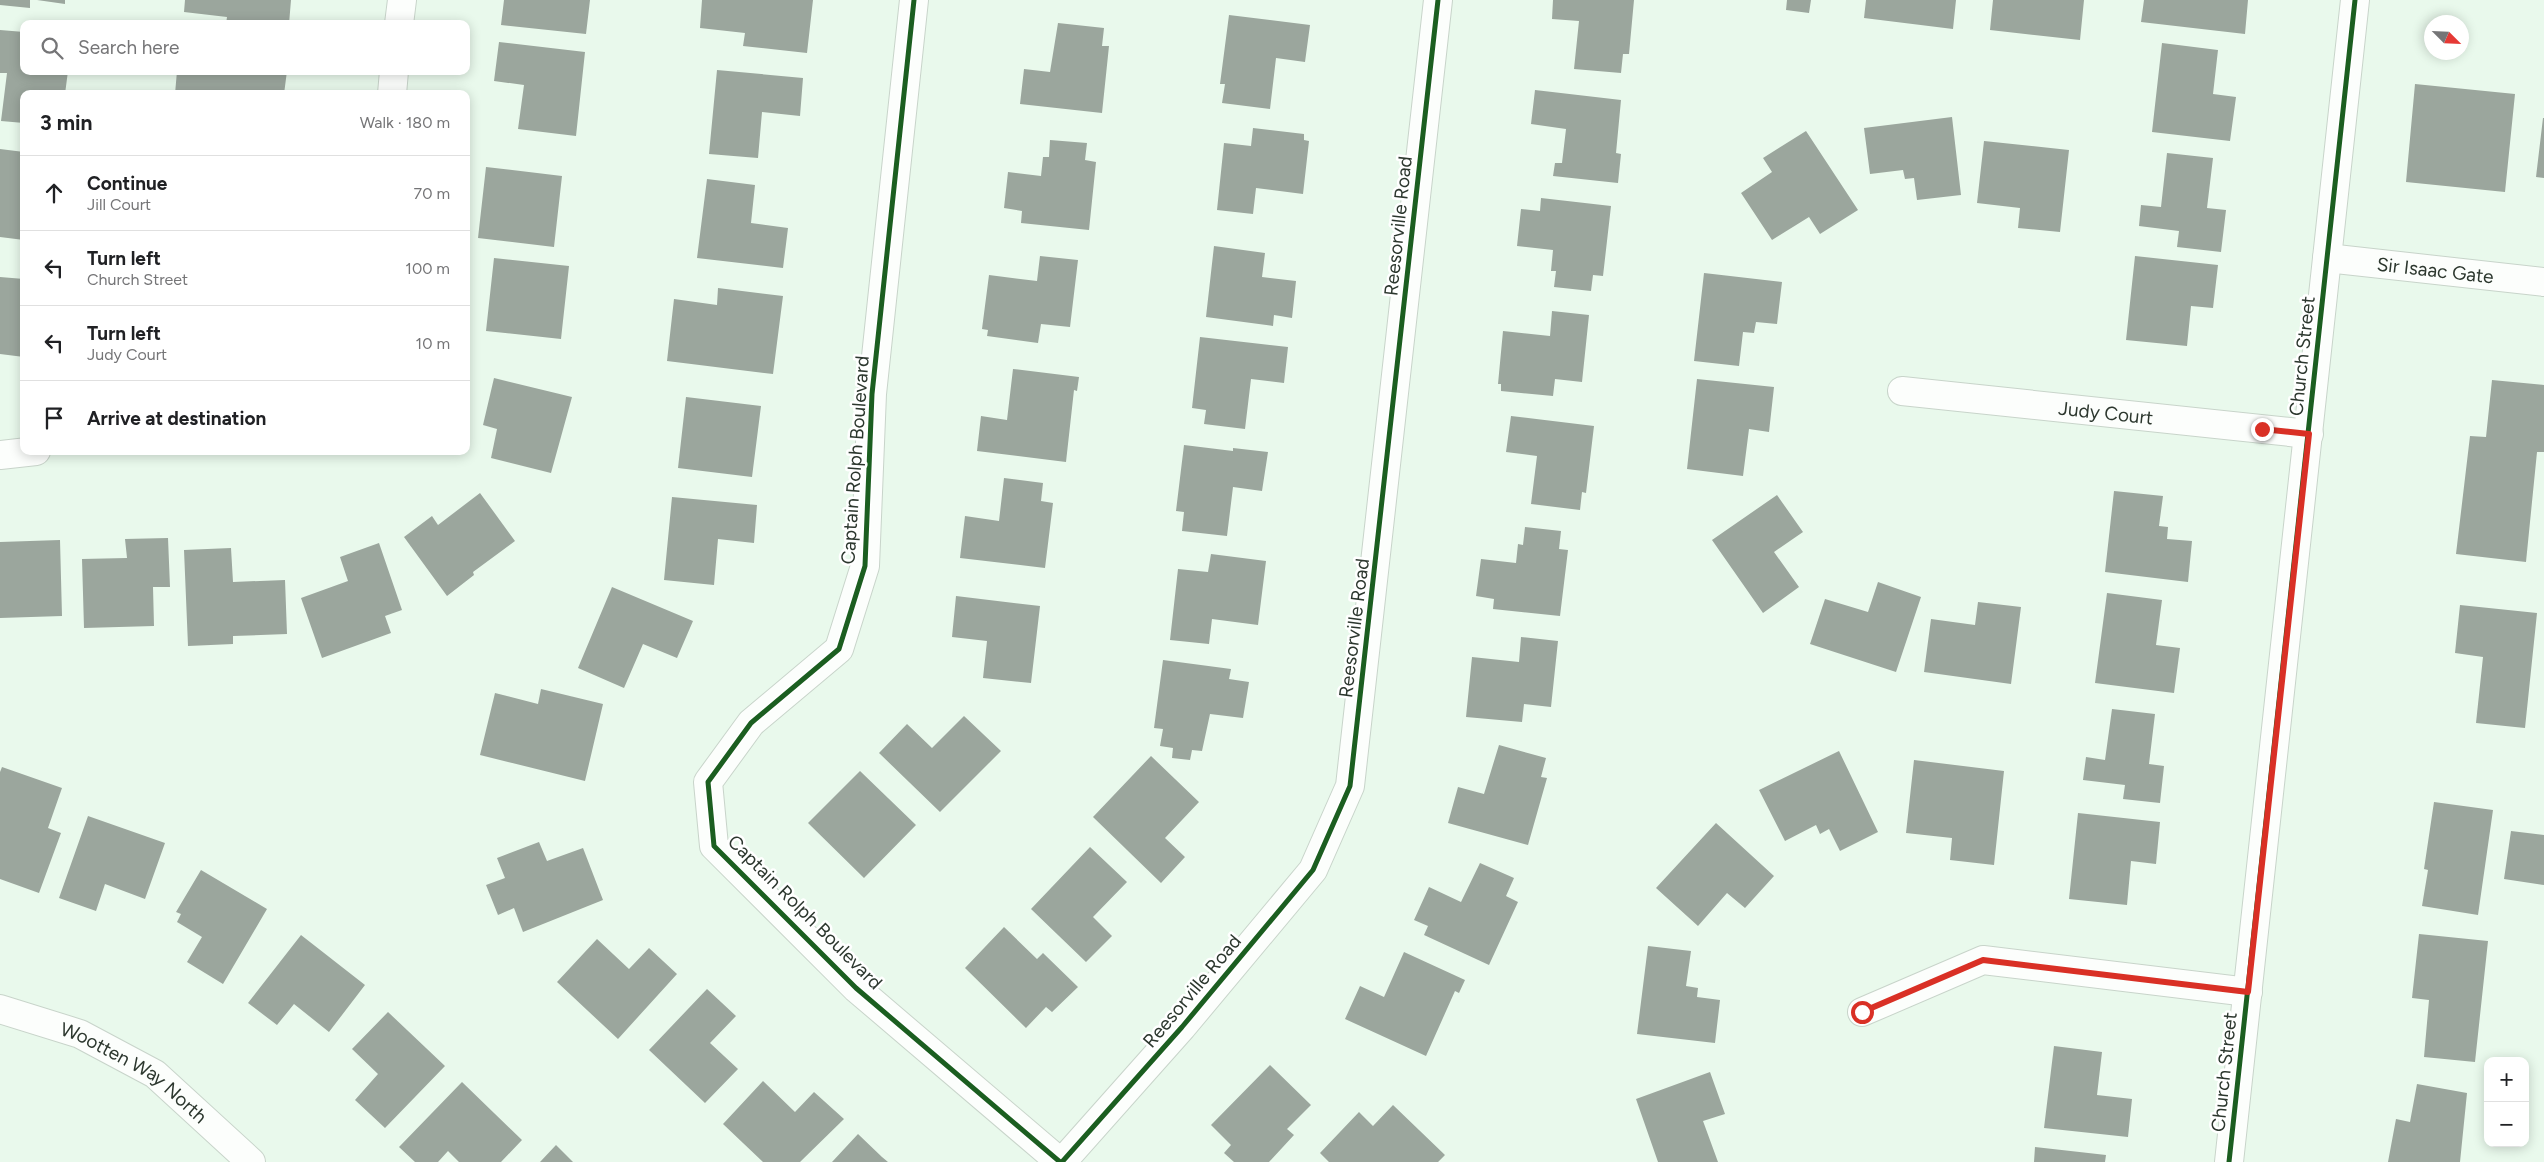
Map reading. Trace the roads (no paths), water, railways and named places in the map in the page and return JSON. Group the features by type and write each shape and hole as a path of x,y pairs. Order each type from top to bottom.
{"street":[{"path":"400,20 402,0"},
{"name":"Captain Rolph Boulevard","path":"914,0 872,394 865,566 839,649 751,722 708,782 714,846 856,988 1061,1162"},
{"name":"Reesorville Road","path":"1061,1162 1182,1027 1313,870 1350,786 1438,0"},
{"name":"Church Street","path":"2229,1162 2355,0"},
{"path":"392,90 394,75"},
{"name":"Sir Isaac Gate","path":"2327,258 2544,282"},
{"name":"Judy Court","path":"1902,391 2309,434"},
{"path":"0,455 20,453"},
{"path":"1862,1012 1983,960 2248,992"},
{"name":"Wootten Way North","path":"0,1009 80,1034 155,1074 251,1162"}]}
